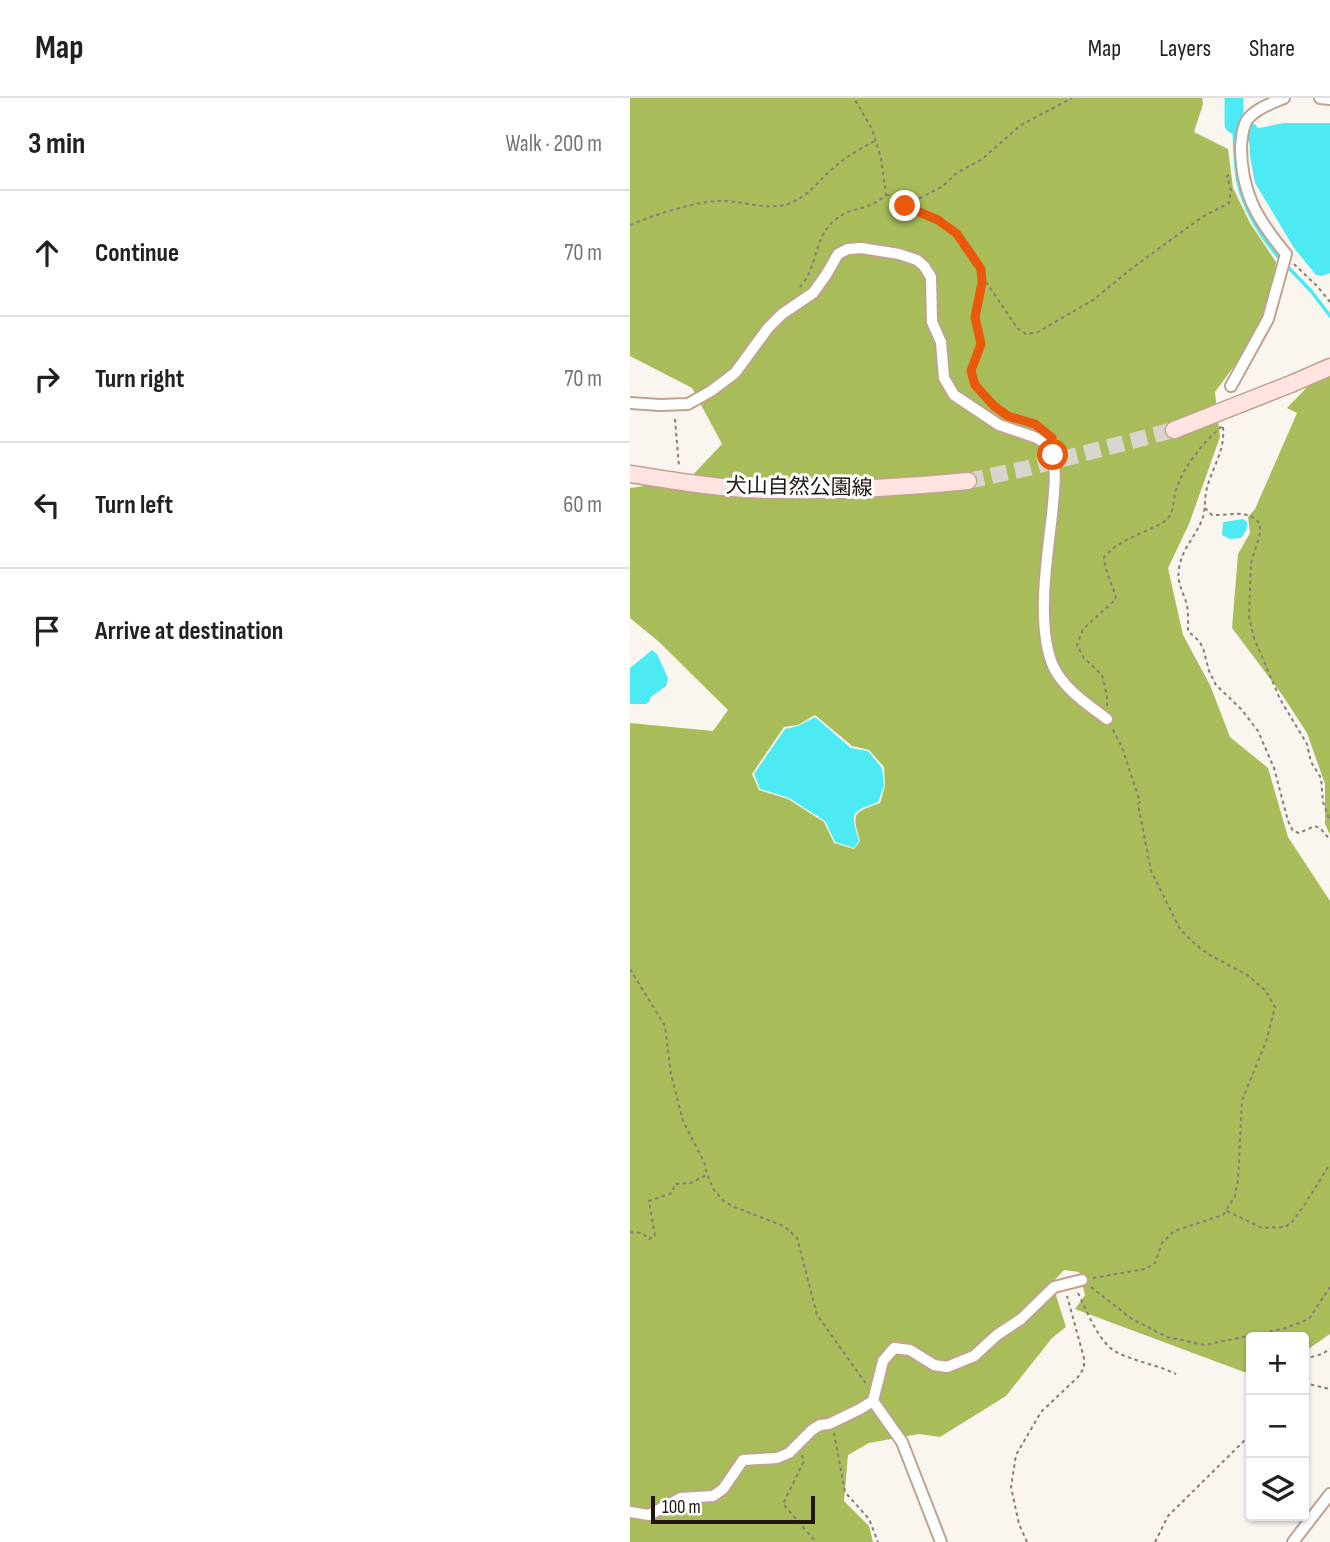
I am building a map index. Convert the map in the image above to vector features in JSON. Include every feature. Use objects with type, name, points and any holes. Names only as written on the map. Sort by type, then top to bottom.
[{"type":"main road","points":[[1174,430],[1330,366]]},
{"type":"main road","name":"犬山自然公園線","points":[[630,474],[724,487],[779,491],[892,488],[968,481]]},
{"type":"street","points":[[1231,386],[1268,319],[1285,256],[1251,203],[1243,175],[1243,128],[1248,117],[1284,98]]},
{"type":"street","points":[[1320,98],[1330,99]]},
{"type":"street","points":[[630,403],[688,404],[712,391],[735,373],[768,328],[782,314],[813,293],[838,254],[848,249],[862,248],[899,254],[916,260],[931,277],[932,322],[941,342],[944,378],[954,395],[999,425],[1037,438],[1049,446],[1056,470],[1044,600],[1047,645],[1054,667],[1065,683],[1107,719]]},
{"type":"street","points":[[630,1512],[649,1515],[681,1498],[713,1496],[723,1489],[743,1460],[777,1458],[789,1453],[820,1425],[829,1424],[873,1401],[883,1361],[894,1348],[910,1350],[934,1365],[947,1367],[974,1356],[997,1335],[1021,1319],[1054,1287],[1073,1282]]},
{"type":"street","points":[[873,1401],[902,1442],[941,1542]]},
{"type":"street","points":[[1293,1542],[1330,1494]]},
{"type":"path","points":[[855,98],[876,141],[886,195]]},
{"type":"path","points":[[905,206],[943,186],[958,172],[981,160],[1021,125],[1072,98]]},
{"type":"path","points":[[630,225],[709,201],[786,205],[813,188],[848,156],[876,141]]},
{"type":"path","points":[[981,277],[1017,328],[1026,334],[1038,332],[1093,300],[1202,217],[1228,203],[1231,190],[1227,176],[1233,173]]},
{"type":"path","points":[[886,195],[938,220],[957,234],[981,269],[975,317],[981,344],[971,371],[975,385],[994,406],[1008,416]]},
{"type":"path","points":[[799,290],[809,272],[818,241],[835,219],[847,212],[878,203],[886,195]]},
{"type":"path","points":[[1285,256],[1330,302]]},
{"type":"path","points":[[675,419],[681,482]]},
{"type":"path","points":[[1021,420],[1035,424],[1045,431],[1052,438],[1049,446]]},
{"type":"path","points":[[1073,1282],[1145,1269],[1155,1264],[1162,1243],[1174,1231],[1223,1215],[1226,1211],[1235,1196],[1238,1180],[1242,1100],[1266,1042],[1275,1007],[1266,991],[1247,975],[1208,954],[1180,929],[1151,871],[1138,804],[1140,802],[1122,747],[1107,719],[1107,696],[1102,675],[1084,658],[1077,645],[1083,629],[1115,599],[1104,557],[1113,546],[1169,517],[1181,477],[1223,425],[1224,440],[1206,489],[1203,517],[1182,554],[1178,570],[1178,584],[1185,598],[1188,631],[1199,641],[1216,685],[1241,709],[1258,731],[1275,768],[1293,831],[1299,833],[1315,826],[1330,840]]},
{"type":"path","points":[[1205,507],[1212,515],[1245,514],[1253,516],[1260,524],[1251,563],[1249,616],[1254,638],[1280,699],[1307,744],[1311,762],[1321,778],[1323,802],[1330,821]]},
{"type":"path","points":[[630,970],[665,1026],[671,1073],[683,1121],[704,1162],[714,1190],[734,1207],[784,1226],[797,1238],[817,1315],[869,1390],[873,1401]]},
{"type":"path","points":[[1226,1211],[1262,1228],[1285,1227],[1305,1205],[1330,1164]]},
{"type":"path","points":[[630,1232],[642,1233],[649,1239],[655,1236],[649,1201],[672,1193],[675,1184],[691,1183],[707,1174]]},
{"type":"path","points":[[1073,1282],[1132,1319],[1167,1337],[1205,1345],[1286,1328],[1308,1319],[1330,1287]]},
{"type":"path","points":[[1073,1282],[1102,1340],[1116,1352],[1176,1374]]},
{"type":"path","points":[[1027,1542],[1019,1524],[1011,1487],[1016,1455],[1041,1412],[1078,1377],[1084,1367],[1073,1282]]},
{"type":"path","points":[[1309,1358],[1330,1349]]},
{"type":"path","points":[[1309,1384],[1330,1390]]},
{"type":"path","points":[[829,1424],[834,1433],[845,1492],[869,1519],[878,1542]]},
{"type":"path","points":[[1155,1542],[1168,1516],[1246,1439]]},
{"type":"path","points":[[797,1444],[804,1461],[783,1504],[816,1542]]},
{"type":"green space","points":[[630,98],[1202,98],[1203,104],[1194,132],[1228,149],[1233,188],[1250,223],[1276,262],[1273,291],[1252,342],[1215,392],[1220,437],[1189,524],[1168,568],[1183,635],[1210,685],[1230,737],[1268,768],[1288,837],[1330,901],[1330,1334],[1309,1349],[1309,1332],[1246,1332],[1244,1372],[1075,1309],[1085,1295],[1079,1272],[1064,1270],[1052,1283],[1066,1327],[1052,1338],[1006,1396],[940,1437],[919,1434],[869,1443],[848,1455],[844,1501],[869,1526],[873,1542],[630,1542],[630,723],[713,731],[728,710],[658,641],[630,618],[630,488],[688,480],[722,444],[692,388],[630,356]],"holes":[[[815,715],[852,746],[869,750],[884,767],[885,786],[880,803],[856,815],[860,841],[854,849],[834,843],[824,822],[788,799],[759,790],[752,774],[784,727],[798,725]]]},
{"type":"green space","points":[[1330,376],[1330,835],[1325,824],[1325,784],[1307,733],[1232,628],[1238,554],[1250,533],[1248,517],[1255,509],[1297,413],[1287,408],[1310,384]]},
{"type":"water","points":[[1284,123],[1330,123],[1330,273],[1322,276],[1316,275],[1294,248],[1255,183],[1247,134],[1250,128],[1253,131]]},
{"type":"water","points":[[1243,519],[1247,522],[1247,527],[1241,538],[1230,539],[1222,535],[1223,522]]},
{"type":"water","points":[[652,650],[657,654],[668,678],[666,686],[646,704],[631,704],[630,668]]},
{"type":"water","points":[[815,717],[851,748],[868,751],[882,768],[884,786],[878,802],[855,814],[854,824],[859,841],[854,848],[835,842],[825,821],[789,798],[760,789],[754,774],[785,729]]},
{"type":"waterway","points":[[1234,98],[1234,124],[1249,132]]},
{"type":"waterway","points":[[1234,124],[1236,171],[1242,196],[1256,225],[1280,259]]},
{"type":"waterway","points":[[1286,265],[1330,316]]},
{"type":"tunnel","points":[[968,481],[1174,430]]},
{"type":"route","points":[[905,206],[938,220],[957,234],[981,269],[982,283],[975,317],[981,344],[971,371],[975,385],[994,406],[1008,416],[1035,424],[1045,431],[1052,438],[1049,446],[1053,455]]}]
